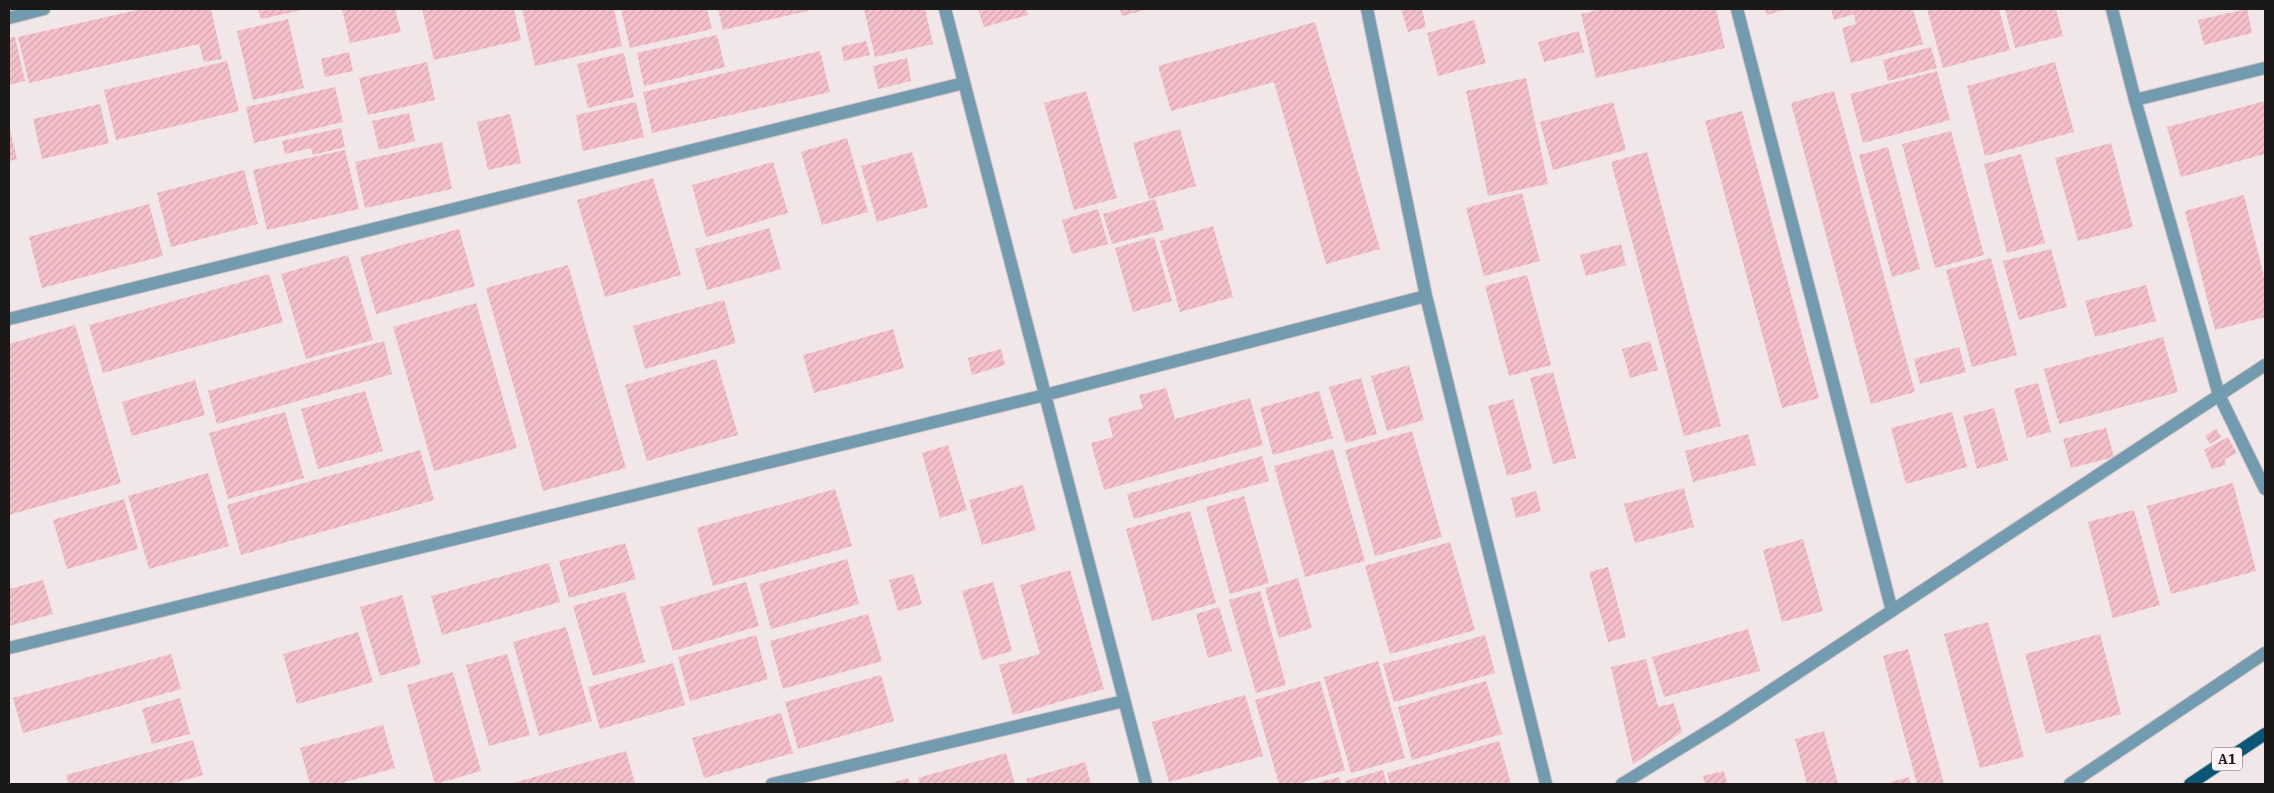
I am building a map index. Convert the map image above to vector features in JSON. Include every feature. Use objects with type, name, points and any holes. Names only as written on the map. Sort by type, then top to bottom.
[{"type":"main road","name":"A1","points":[[2190,784],[2265,734]]},
{"type":"street","points":[[9,18],[44,9]]},
{"type":"street","points":[[945,9],[1146,784]]},
{"type":"street","points":[[1367,9],[1426,296],[1546,784]]},
{"type":"street","points":[[1738,9],[1892,611]]},
{"type":"street","points":[[2112,9],[2135,100],[2219,395],[2265,489]]},
{"type":"street","points":[[2135,100],[2265,68]]},
{"type":"street","points":[[9,319],[964,83]]},
{"type":"street","points":[[9,648],[1045,395],[1426,296]]},
{"type":"street","points":[[1622,784],[1723,722],[2265,365]]},
{"type":"street","points":[[2070,784],[2265,653]]},
{"type":"street","points":[[772,784],[1124,701]]},
{"type":"building","points":[[142,9],[211,9],[222,59],[204,62],[199,44],[29,83],[18,37]]},
{"type":"building","points":[[258,9],[302,9],[302,10],[261,19]]},
{"type":"building","points":[[342,9],[395,9],[401,32],[350,43]]},
{"type":"building","points":[[422,9],[514,9],[521,40],[434,60]]},
{"type":"building","points":[[522,9],[614,9],[622,46],[535,66]]},
{"type":"building","points":[[621,9],[707,9],[712,29],[630,48]]},
{"type":"building","points":[[718,9],[807,9],[808,11],[723,30]]},
{"type":"building","points":[[864,9],[925,9],[933,44],[875,57]]},
{"type":"building","points":[[978,9],[1026,9],[1028,15],[984,27]]},
{"type":"building","points":[[1120,9],[1148,9],[1122,16]]},
{"type":"building","points":[[1401,9],[1422,9],[1426,27],[1408,32]]},
{"type":"building","points":[[1602,9],[1716,9],[1725,48],[1596,78],[1581,14]]},
{"type":"building","points":[[1765,9],[1788,9],[1767,15]]},
{"type":"building","points":[[1831,9],[1913,9],[1923,44],[1851,63],[1842,28],[1856,24],[1854,14],[1834,20]]},
{"type":"building","points":[[1927,9],[1999,9],[2010,50],[1943,68]]},
{"type":"building","points":[[2005,9],[2056,9],[2063,36],[2015,48]]},
{"type":"building","points":[[2247,9],[2252,33],[2204,45],[2198,20]]},
{"type":"building","points":[[288,19],[304,88],[253,100],[237,31]]},
{"type":"building","points":[[1474,20],[1486,63],[1438,76],[1427,33]]},
{"type":"building","points":[[1315,22],[1380,249],[1326,264],[1274,82],[1171,111],[1158,66]]},
{"type":"building","points":[[1579,31],[1584,52],[1544,62],[1538,42]]},
{"type":"building","points":[[717,35],[725,67],[644,86],[637,53]]},
{"type":"building","points":[[15,37],[25,81],[9,85],[9,38]]},
{"type":"building","points":[[866,41],[870,55],[844,61],[841,47]]},
{"type":"building","points":[[1931,47],[1937,68],[1888,81],[1883,60]]},
{"type":"building","points":[[820,51],[830,92],[652,133],[643,92]]},
{"type":"building","points":[[349,52],[353,71],[325,77],[321,59]]},
{"type":"building","points":[[624,53],[634,97],[588,108],[577,64]]},
{"type":"building","points":[[907,58],[911,81],[878,89],[873,66]]},
{"type":"building","points":[[227,61],[239,111],[116,140],[104,90]]},
{"type":"building","points":[[427,62],[435,100],[368,115],[359,78]]},
{"type":"building","points":[[2055,62],[2074,132],[1985,156],[1967,86]]},
{"type":"building","points":[[1937,71],[1950,120],[1863,143],[1850,94]]},
{"type":"building","points":[[1526,78],[1548,184],[1488,196],[1466,91]]},
{"type":"building","points":[[335,87],[343,122],[254,143],[246,107]]},
{"type":"building","points":[[1086,91],[1117,198],[1074,210],[1044,103]]},
{"type":"building","points":[[1834,91],[1915,392],[1871,404],[1791,103]]},
{"type":"building","points":[[2265,101],[2265,154],[2181,177],[2167,127]]},
{"type":"building","points":[[636,102],[644,137],[583,151],[576,115]]},
{"type":"building","points":[[1613,102],[1626,150],[1553,170],[1540,122]]},
{"type":"building","points":[[100,104],[109,143],[42,159],[33,119]]},
{"type":"building","points":[[1742,111],[1819,398],[1782,408],[1705,121]]},
{"type":"building","points":[[409,113],[415,141],[379,150],[372,121]]},
{"type":"building","points":[[510,114],[521,163],[488,170],[477,122]]},
{"type":"building","points":[[9,125],[17,159],[9,161]]},
{"type":"building","points":[[341,128],[345,147],[313,155],[311,148],[285,154],[282,141]]},
{"type":"building","points":[[1180,129],[1196,186],[1149,199],[1133,143]]},
{"type":"building","points":[[1951,131],[1984,255],[1935,268],[1902,144]]},
{"type":"building","points":[[847,138],[868,212],[822,225],[801,152]]},
{"type":"building","points":[[442,142],[452,189],[365,208],[355,162]]},
{"type":"building","points":[[2111,143],[2133,227],[2078,241],[2055,158]]},
{"type":"building","points":[[1888,147],[1920,269],[1892,277],[1859,155]]},
{"type":"building","points":[[345,150],[359,209],[267,230],[253,170]]},
{"type":"building","points":[[912,152],[928,207],[877,222],[861,166]]},
{"type":"building","points":[[1647,152],[1721,426],[1684,436],[1611,162]]},
{"type":"building","points":[[2021,154],[2045,243],[2007,253],[1984,164]]},
{"type":"building","points":[[773,162],[788,213],[706,237],[692,185]]},
{"type":"building","points":[[244,170],[258,224],[171,247],[157,193]]},
{"type":"building","points":[[653,178],[681,275],[605,297],[577,200]]},
{"type":"building","points":[[1522,193],[1540,261],[1484,276],[1466,208]]},
{"type":"building","points":[[2244,195],[2265,281],[2265,317],[2215,330],[2185,211]]},
{"type":"building","points":[[1155,199],[1164,230],[1112,244],[1103,214]]},
{"type":"building","points":[[149,204],[163,256],[42,288],[29,237]]},
{"type":"building","points":[[1098,209],[1108,244],[1072,254],[1062,220]]},
{"type":"building","points":[[1213,226],[1233,297],[1180,312],[1160,241]]},
{"type":"building","points":[[769,228],[781,269],[707,290],[695,249]]},
{"type":"building","points":[[459,229],[475,286],[376,314],[360,257]]},
{"type":"building","points":[[1154,237],[1172,301],[1133,312],[1115,248]]},
{"type":"building","points":[[1621,244],[1626,265],[1586,276],[1580,255]]},
{"type":"building","points":[[2051,249],[2067,307],[2019,320],[2003,261]]},
{"type":"building","points":[[348,255],[373,340],[306,359],[281,274]]},
{"type":"building","points":[[1991,258],[2017,355],[1972,367],[1946,270]]},
{"type":"building","points":[[568,265],[626,468],[543,491],[486,288]]},
{"type":"building","points":[[269,274],[283,322],[103,373],[89,325]]},
{"type":"building","points":[[1527,275],[1551,365],[1509,376],[1485,286]]},
{"type":"building","points":[[2146,285],[2156,321],[2095,337],[2085,301]]},
{"type":"building","points":[[724,300],[736,343],[645,369],[633,326]]},
{"type":"building","points":[[476,303],[517,448],[434,471],[393,327]]},
{"type":"building","points":[[75,325],[121,483],[9,515],[9,344]]},
{"type":"building","points":[[893,329],[904,368],[814,393],[803,355]]},
{"type":"building","points":[[2163,337],[2178,392],[2059,424],[2044,369]]},
{"type":"building","points":[[384,341],[392,374],[217,424],[208,391]]},
{"type":"building","points":[[1650,341],[1658,370],[1630,378],[1622,349]]},
{"type":"building","points":[[1959,347],[1966,372],[1920,384],[1914,359]]},
{"type":"building","points":[[1001,349],[1005,365],[972,375],[968,358]]},
{"type":"building","points":[[716,359],[738,435],[647,461],[625,385]]},
{"type":"building","points":[[1409,365],[1424,420],[1387,431],[1371,376]]},
{"type":"building","points":[[1553,372],[1576,458],[1553,464],[1530,378]]},
{"type":"building","points":[[1361,378],[1377,434],[1346,443],[1329,387]]},
{"type":"building","points":[[195,380],[205,415],[132,436],[122,402]]},
{"type":"building","points":[[2038,383],[2051,432],[2027,438],[2014,389]]},
{"type":"building","points":[[1166,388],[1175,419],[1250,398],[1263,445],[1104,490],[1091,443],[1113,437],[1108,418],[1143,408],[1139,395]]},
{"type":"building","points":[[365,391],[383,451],[318,469],[301,409]]},
{"type":"building","points":[[1319,391],[1333,438],[1273,455],[1260,408]]},
{"type":"building","points":[[1513,399],[1532,469],[1507,476],[1488,406]]},
{"type":"building","points":[[1994,408],[2008,460],[1977,469],[1963,416]]},
{"type":"building","points":[[285,412],[304,478],[228,499],[209,433]]},
{"type":"building","points":[[1952,412],[1967,467],[1906,484],[1891,428]]},
{"type":"building","points":[[2106,428],[2114,457],[2071,468],[2063,439]]},
{"type":"building","points":[[2216,429],[2221,437],[2210,444],[2205,436]]},
{"type":"building","points":[[1412,431],[1442,537],[1375,556],[1345,450]]},
{"type":"building","points":[[1748,434],[1756,465],[1693,482],[1685,451]]},
{"type":"building","points":[[2228,437],[2237,453],[2225,459],[2226,465],[2212,469],[2204,450]]},
{"type":"building","points":[[948,445],[967,510],[940,518],[922,453]]},
{"type":"building","points":[[1333,449],[1365,561],[1305,577],[1274,466]]},
{"type":"building","points":[[420,450],[434,500],[241,555],[227,505]]},
{"type":"building","points":[[1262,456],[1269,481],[1134,519],[1127,494]]},
{"type":"building","points":[[208,473],[229,546],[149,569],[128,496]]},
{"type":"building","points":[[2233,483],[2256,571],[2171,594],[2147,506]]},
{"type":"building","points":[[1023,485],[1036,530],[982,545],[969,500]]},
{"type":"building","points":[[1684,488],[1694,527],[1635,543],[1624,504]]},
{"type":"building","points":[[835,489],[852,546],[713,586],[697,528]]},
{"type":"building","points":[[1536,491],[1541,511],[1516,518],[1511,498]]},
{"type":"building","points":[[1244,496],[1269,583],[1230,594],[1206,507]]},
{"type":"building","points":[[124,499],[138,549],[67,569],[53,520]]},
{"type":"building","points":[[2134,510],[2160,605],[2113,618],[2088,522]]},
{"type":"building","points":[[1190,511],[1216,603],[1152,621],[1126,529]]},
{"type":"building","points":[[1803,539],[1823,611],[1782,622],[1763,550]]},
{"type":"building","points":[[1450,542],[1475,630],[1390,654],[1365,566]]},
{"type":"building","points":[[625,543],[636,579],[569,598],[559,561]]},
{"type":"building","points":[[847,559],[859,604],[771,629],[759,584]]},
{"type":"building","points":[[549,563],[560,602],[442,635],[431,596]]},
{"type":"building","points":[[1608,567],[1626,637],[1608,642],[1589,572]]},
{"type":"building","points":[[1070,570],[1104,689],[1013,715],[999,665],[1040,654],[1020,585]]},
{"type":"building","points":[[913,574],[922,604],[898,611],[889,580]]},
{"type":"building","points":[[1298,578],[1312,628],[1279,638],[1265,588]]},
{"type":"building","points":[[43,580],[53,614],[9,626],[9,589]]},
{"type":"building","points":[[746,582],[759,626],[673,651],[660,607]]},
{"type":"building","points":[[993,582],[1012,651],[982,660],[962,591]]},
{"type":"building","points":[[1260,591],[1286,685],[1256,693],[1229,600]]},
{"type":"building","points":[[625,592],[645,662],[593,676],[573,606]]},
{"type":"building","points":[[402,595],[421,664],[380,676],[360,607]]},
{"type":"building","points":[[1219,607],[1232,651],[1208,658],[1196,614]]},
{"type":"building","points":[[868,614],[882,661],[783,689],[770,641]]},
{"type":"building","points":[[1988,622],[2024,757],[1980,768],[1944,634]]},
{"type":"building","points":[[566,627],[592,721],[539,736],[513,642]]},
{"type":"building","points":[[1748,629],[1760,671],[1664,697],[1652,657]]},
{"type":"building","points":[[358,632],[373,682],[297,704],[283,654]]},
{"type":"building","points":[[2100,634],[2121,714],[2046,734],[2025,654]]},
{"type":"building","points":[[756,635],[768,679],[690,701],[678,657]]},
{"type":"building","points":[[1485,635],[1495,673],[1394,702],[1383,664]]},
{"type":"building","points":[[1908,649],[1944,784],[1917,784],[1883,656]]},
{"type":"building","points":[[171,654],[181,689],[23,733],[13,698]]},
{"type":"building","points":[[507,654],[530,735],[489,746],[466,665]]},
{"type":"building","points":[[1646,659],[1658,707],[1674,703],[1682,732],[1633,764],[1611,667]]},
{"type":"building","points":[[1378,661],[1405,758],[1351,773],[1324,677]]},
{"type":"building","points":[[673,663],[685,705],[600,729],[588,687]]},
{"type":"building","points":[[453,672],[481,771],[435,784],[407,685]]},
{"type":"building","points":[[881,675],[894,721],[798,749],[785,702]]},
{"type":"building","points":[[1320,681],[1345,770],[1297,784],[1279,784],[1255,700]]},
{"type":"building","points":[[1486,681],[1502,734],[1412,760],[1398,707]]},
{"type":"building","points":[[1245,695],[1263,756],[1169,782],[1152,722]]},
{"type":"building","points":[[180,698],[190,734],[152,744],[142,709]]},
{"type":"building","points":[[781,713],[793,753],[704,778],[692,738]]},
{"type":"building","points":[[383,725],[395,768],[338,784],[310,784],[300,748]]},
{"type":"building","points":[[1824,731],[1838,784],[1807,784],[1795,739]]},
{"type":"building","points":[[193,740],[203,775],[170,784],[69,784],[66,775]]},
{"type":"building","points":[[1499,741],[1511,784],[1390,784],[1387,773]]},
{"type":"building","points":[[626,751],[635,784],[510,784]]},
{"type":"building","points":[[1006,753],[1015,784],[920,784],[918,778]]},
{"type":"building","points":[[1085,762],[1091,784],[1028,784],[1026,779]]},
{"type":"building","points":[[1383,770],[1387,784],[1346,784],[1345,781]]},
{"type":"building","points":[[1724,771],[1727,784],[1705,784],[1703,776]]},
{"type":"building","points":[[1339,777],[1341,784],[1314,784]]},
{"type":"building","points":[[1909,777],[1911,784],[1885,784]]},
{"type":"building","points":[[908,778],[910,784],[888,784]]}]
